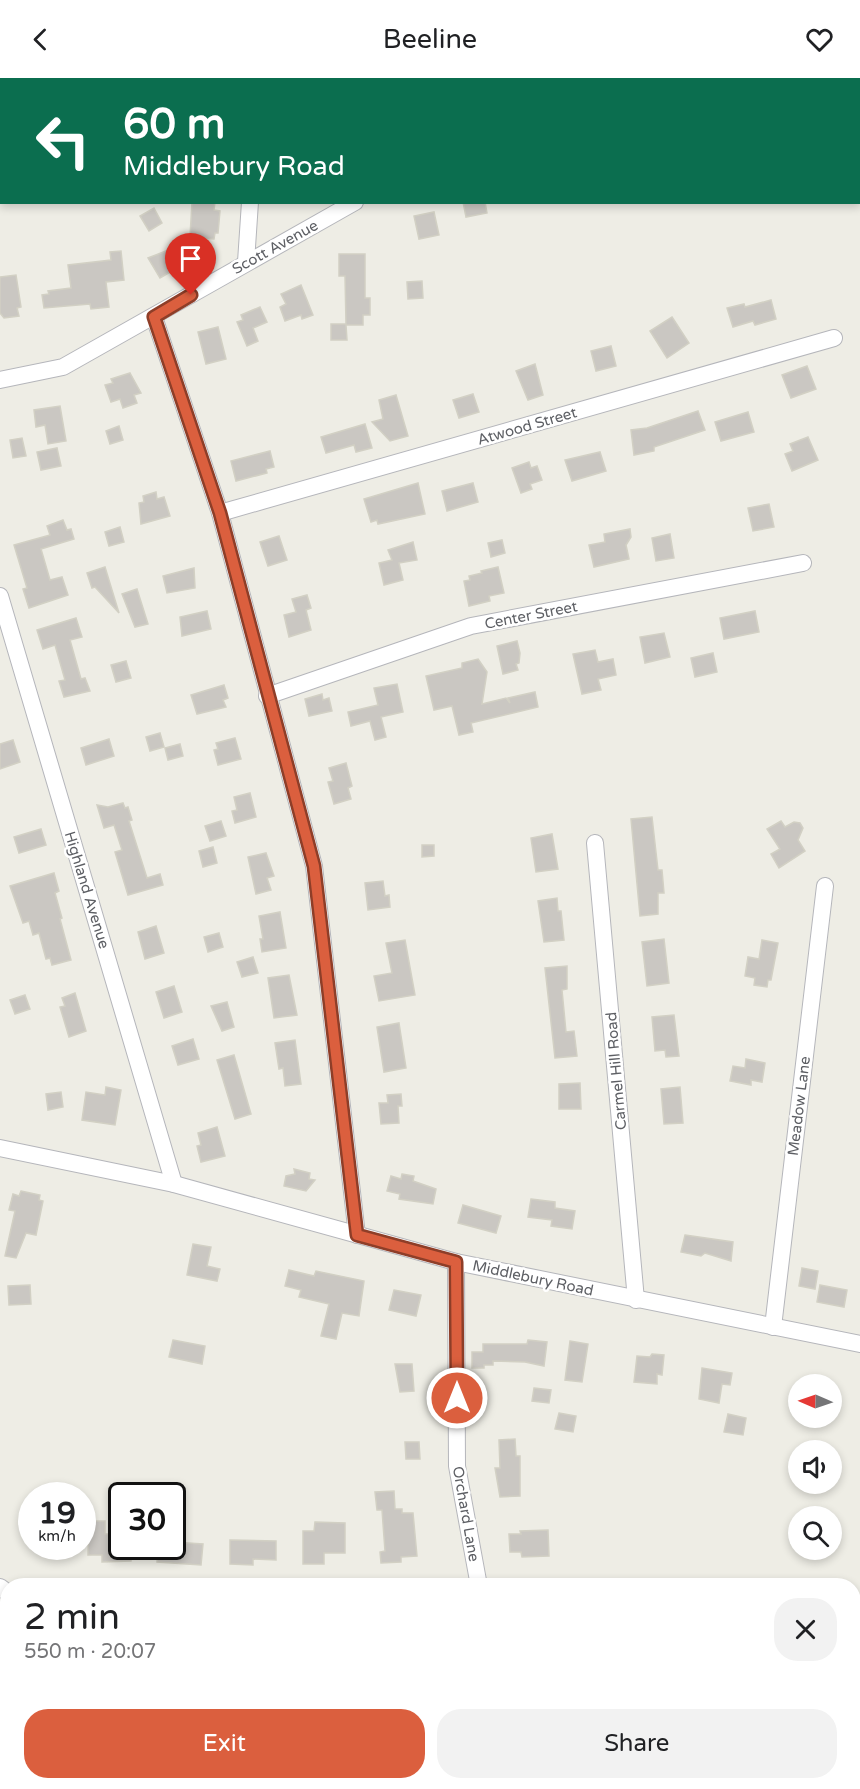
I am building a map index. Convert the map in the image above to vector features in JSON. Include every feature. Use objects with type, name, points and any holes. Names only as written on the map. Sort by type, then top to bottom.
[{"type":"street","points":[[246,262],[250,204]]},
{"type":"street","name":"Scott Avenue","points":[[0,380],[63,367],[351,204]]},
{"type":"street","points":[[154,317],[220,513],[314,866],[357,1235]]},
{"type":"street","name":"Atwood Street","points":[[220,513],[834,338]]},
{"type":"street","name":"Center Street","points":[[267,696],[471,626],[804,563]]},
{"type":"street","name":"Highland Avenue","points":[[0,596],[174,1184]]},
{"type":"street","name":"Carmel Hill Road","points":[[595,843],[636,1300]]},
{"type":"street","name":"Meadow Lane","points":[[772,1326],[825,886]]},
{"type":"street","name":"Middlebury Road","points":[[0,1148],[174,1184],[456,1262],[860,1344]]},
{"type":"street","name":"Orchard Lane","points":[[456,1262],[457,1466],[478,1578]]},
{"type":"building","points":[[192,204],[215,204],[214,210],[220,211],[218,233],[215,233],[214,239],[190,237]]},
{"type":"building","points":[[463,204],[485,204],[487,213],[466,217]]},
{"type":"building","points":[[154,208],[162,223],[149,231],[140,216]]},
{"type":"building","points":[[434,212],[439,235],[419,239],[414,216]]},
{"type":"building","points":[[171,249],[181,266],[160,278],[148,258]]},
{"type":"building","points":[[121,251],[124,280],[106,282],[109,307],[91,309],[90,304],[44,308],[42,295],[49,294],[48,291],[71,288],[68,265],[111,260],[110,252]]},
{"type":"building","points":[[339,254],[365,254],[365,298],[370,298],[370,315],[363,315],[363,325],[346,325],[347,340],[331,340],[331,324],[346,324],[345,276],[339,276]]},
{"type":"building","points":[[16,275],[21,307],[17,308],[19,316],[4,318],[0,313],[0,277]]},
{"type":"building","points":[[422,281],[423,298],[408,299],[407,282]]},
{"type":"building","points":[[301,285],[313,315],[302,319],[301,315],[285,321],[280,307],[286,304],[281,294]]},
{"type":"building","points":[[771,300],[776,319],[755,325],[753,321],[733,327],[727,308],[744,304],[745,307]]},
{"type":"building","points":[[260,307],[267,322],[253,328],[258,341],[247,346],[237,322],[243,320],[241,315]]},
{"type":"building","points":[[672,317],[689,343],[667,358],[650,331]]},
{"type":"building","points":[[218,327],[226,359],[206,364],[198,332]]},
{"type":"building","points":[[611,346],[616,366],[596,371],[591,351]]},
{"type":"building","points":[[535,364],[543,395],[528,400],[516,371]]},
{"type":"building","points":[[807,366],[816,389],[791,398],[782,375]]},
{"type":"building","points":[[130,373],[141,393],[134,395],[137,403],[123,408],[120,399],[111,402],[105,385],[113,383],[111,379]]},
{"type":"building","points":[[473,394],[479,412],[459,418],[453,400]]},
{"type":"building","points":[[396,395],[408,436],[390,441],[372,422],[383,419],[379,400]]},
{"type":"building","points":[[60,406],[66,441],[48,444],[45,425],[36,427],[34,410]]},
{"type":"building","points":[[698,411],[705,430],[654,447],[654,451],[634,455],[631,430],[647,428]]},
{"type":"building","points":[[748,412],[754,432],[721,441],[715,422]]},
{"type":"building","points":[[365,424],[372,448],[356,452],[354,445],[326,453],[321,437]]},
{"type":"building","points":[[119,426],[123,440],[110,444],[106,431]]},
{"type":"building","points":[[808,437],[818,460],[792,471],[785,454],[793,451],[790,444]]},
{"type":"building","points":[[22,438],[26,456],[13,458],[10,440]]},
{"type":"building","points":[[57,448],[61,466],[41,470],[37,452]]},
{"type":"building","points":[[270,451],[274,467],[266,469],[267,473],[236,481],[231,461]]},
{"type":"building","points":[[600,452],[606,471],[572,481],[565,460]]},
{"type":"building","points":[[529,462],[531,468],[537,466],[542,480],[530,484],[532,489],[521,493],[512,468]]},
{"type":"building","points":[[418,483],[425,514],[378,524],[377,520],[371,522],[364,499]]},
{"type":"building","points":[[473,483],[478,502],[447,511],[442,491]]},
{"type":"building","points":[[156,492],[157,499],[164,497],[170,516],[141,524],[139,503],[144,502],[143,496]]},
{"type":"building","points":[[769,504],[774,527],[753,531],[748,508]]},
{"type":"building","points":[[63,520],[67,530],[71,529],[74,539],[41,549],[50,580],[62,577],[68,595],[29,608],[23,589],[27,588],[14,545],[50,535],[47,526]]},
{"type":"building","points":[[120,527],[124,542],[109,546],[105,532]]},
{"type":"building","points":[[630,529],[631,537],[626,545],[629,559],[594,567],[589,545],[605,542],[604,534]]},
{"type":"building","points":[[670,534],[674,558],[656,561],[652,538]]},
{"type":"building","points":[[279,536],[287,560],[268,566],[260,542]]},
{"type":"building","points":[[502,540],[505,553],[491,557],[488,543]]},
{"type":"building","points":[[413,542],[417,560],[399,563],[403,580],[384,585],[379,563],[392,560],[388,550]]},
{"type":"building","points":[[105,567],[119,613],[95,587],[92,588],[87,573]]},
{"type":"building","points":[[498,567],[504,593],[489,596],[490,601],[469,606],[464,581],[470,580],[469,576],[482,573],[481,571]]},
{"type":"building","points":[[194,568],[195,588],[167,593],[163,576]]},
{"type":"building","points":[[137,589],[148,624],[135,627],[122,594]]},
{"type":"building","points":[[307,595],[311,608],[306,610],[311,630],[289,637],[284,615],[296,612],[292,599]]},
{"type":"building","points":[[207,611],[211,629],[182,636],[180,617]]},
{"type":"building","points":[[755,611],[759,632],[724,639],[720,618]]},
{"type":"building","points":[[76,618],[82,637],[70,640],[81,679],[85,678],[90,691],[64,697],[59,681],[65,680],[55,645],[43,649],[37,630]]},
{"type":"building","points":[[664,633],[670,657],[645,663],[640,637]]},
{"type":"building","points":[[517,641],[520,653],[519,663],[516,664],[518,670],[503,674],[497,646]]},
{"type":"building","points":[[595,650],[598,662],[613,659],[616,675],[598,679],[601,690],[582,694],[573,654]]},
{"type":"building","points":[[713,653],[717,672],[695,677],[691,658]]},
{"type":"building","points":[[478,659],[487,672],[482,704],[506,698],[510,703],[508,698],[535,692],[538,707],[471,723],[473,732],[459,735],[452,706],[434,710],[426,676],[462,668],[462,663]]},
{"type":"building","points":[[126,661],[131,678],[116,682],[111,665]]},
{"type":"building","points":[[397,684],[403,712],[381,717],[386,737],[375,740],[370,721],[351,726],[348,712],[378,705],[374,688]]},
{"type":"building","points":[[224,685],[228,698],[223,700],[226,707],[197,714],[191,695]]},
{"type":"building","points":[[322,694],[323,700],[329,698],[332,711],[309,716],[305,699]]},
{"type":"building","points":[[160,733],[164,747],[150,751],[146,737]]},
{"type":"building","points":[[235,738],[241,759],[218,765],[214,750],[218,749],[216,743]]},
{"type":"building","points":[[109,739],[114,756],[86,765],[81,748]]},
{"type":"building","points":[[13,740],[20,762],[0,769],[0,744]]},
{"type":"building","points":[[180,744],[183,756],[168,760],[165,748]]},
{"type":"building","points":[[346,763],[352,786],[348,788],[351,799],[334,804],[328,782],[333,781],[329,768]]},
{"type":"building","points":[[250,793],[256,817],[235,823],[232,811],[237,810],[234,797]]},
{"type":"building","points":[[123,803],[125,808],[128,807],[132,820],[129,821],[147,878],[160,874],[163,885],[128,895],[115,852],[122,850],[114,825],[104,828],[97,805],[108,807]]},
{"type":"building","points":[[652,817],[658,870],[662,870],[664,893],[658,893],[658,914],[640,916],[631,819]]},
{"type":"building","points":[[221,821],[226,836],[210,841],[205,826]]},
{"type":"building","points":[[781,821],[785,827],[794,822],[800,823],[803,828],[798,840],[805,851],[779,868],[771,854],[780,849],[767,829]]},
{"type":"building","points":[[41,829],[46,845],[19,853],[14,837]]},
{"type":"building","points":[[552,834],[558,869],[536,872],[531,838]]},
{"type":"building","points":[[422,845],[434,845],[434,856],[422,857]]},
{"type":"building","points":[[213,847],[217,863],[203,867],[199,851]]},
{"type":"building","points":[[266,853],[274,876],[267,878],[271,890],[256,894],[248,857]]},
{"type":"building","points":[[54,873],[59,891],[55,893],[62,918],[60,919],[71,960],[52,965],[50,958],[46,959],[39,933],[33,935],[29,921],[23,923],[10,886]]},
{"type":"building","points":[[383,881],[385,896],[389,895],[390,907],[368,910],[365,883]]},
{"type":"building","points":[[557,898],[558,911],[561,911],[564,940],[544,942],[538,901]]},
{"type":"building","points":[[280,912],[286,948],[262,952],[260,939],[263,939],[259,916]]},
{"type":"building","points":[[156,926],[164,953],[145,959],[138,932]]},
{"type":"building","points":[[219,933],[223,947],[208,952],[204,937]]},
{"type":"building","points":[[664,939],[669,983],[647,986],[642,942]]},
{"type":"building","points":[[405,940],[415,995],[379,1001],[374,976],[392,973],[386,943]]},
{"type":"building","points":[[762,940],[778,943],[771,980],[768,980],[767,987],[754,985],[755,978],[745,976],[748,957],[759,959]]},
{"type":"building","points":[[253,957],[258,973],[242,977],[237,962]]},
{"type":"building","points":[[567,966],[567,989],[562,990],[566,1032],[574,1031],[577,1056],[555,1058],[545,968]]},
{"type":"building","points":[[289,975],[297,1015],[274,1018],[268,978]]},
{"type":"building","points":[[174,986],[182,1012],[164,1018],[156,992]]},
{"type":"building","points":[[75,993],[86,1031],[69,1037],[60,1007],[65,1006],[62,998]]},
{"type":"building","points":[[25,995],[30,1009],[15,1014],[10,1000]]},
{"type":"building","points":[[227,1002],[234,1027],[222,1031],[211,1006]]},
{"type":"building","points":[[674,1015],[679,1056],[666,1057],[665,1050],[655,1051],[652,1017]]},
{"type":"building","points":[[399,1023],[406,1068],[384,1072],[377,1027]]},
{"type":"building","points":[[193,1039],[199,1059],[178,1065],[172,1046]]},
{"type":"building","points":[[295,1040],[301,1084],[285,1086],[283,1068],[279,1069],[275,1043]]},
{"type":"building","points":[[234,1055],[251,1114],[235,1119],[217,1060]]},
{"type":"building","points":[[746,1059],[765,1063],[762,1082],[751,1080],[751,1085],[730,1081],[733,1066],[745,1068]]},
{"type":"building","points":[[580,1083],[581,1109],[559,1109],[559,1084]]},
{"type":"building","points":[[106,1087],[121,1090],[115,1125],[82,1120],[86,1092],[105,1095]]},
{"type":"building","points":[[680,1087],[683,1123],[664,1124],[661,1089]]},
{"type":"building","points":[[61,1092],[63,1107],[48,1110],[46,1094]]},
{"type":"building","points":[[401,1094],[402,1106],[398,1106],[399,1123],[381,1124],[379,1103],[388,1103],[387,1095]]},
{"type":"building","points":[[217,1127],[225,1156],[201,1162],[197,1146],[201,1145],[198,1133]]},
{"type":"building","points":[[294,1169],[310,1173],[309,1179],[315,1180],[306,1191],[284,1186],[286,1176],[295,1174]]},
{"type":"building","points":[[402,1174],[414,1176],[413,1181],[436,1189],[433,1204],[399,1199],[400,1194],[387,1191],[391,1176],[401,1179]]},
{"type":"building","points":[[21,1191],[40,1195],[39,1200],[43,1201],[36,1235],[26,1233],[16,1258],[5,1256],[15,1211],[9,1210],[13,1194],[19,1196]]},
{"type":"building","points":[[531,1199],[555,1202],[555,1208],[575,1211],[572,1229],[551,1226],[552,1220],[528,1217]]},
{"type":"building","points":[[463,1205],[501,1216],[496,1233],[458,1223]]},
{"type":"building","points":[[685,1235],[733,1242],[731,1261],[705,1253],[701,1256],[681,1252]]},
{"type":"building","points":[[193,1244],[211,1247],[207,1266],[220,1269],[217,1281],[187,1275]]},
{"type":"building","points":[[802,1268],[818,1271],[815,1289],[799,1286]]},
{"type":"building","points":[[289,1270],[314,1276],[316,1271],[364,1281],[359,1316],[342,1313],[336,1339],[321,1336],[329,1304],[299,1297],[301,1290],[285,1286]]},
{"type":"building","points":[[30,1285],[31,1304],[9,1305],[8,1286]]},
{"type":"building","points":[[820,1285],[847,1290],[844,1307],[817,1302]]},
{"type":"building","points":[[394,1290],[421,1295],[416,1316],[389,1310]]},
{"type":"building","points":[[173,1340],[205,1346],[202,1364],[169,1357]]},
{"type":"building","points":[[528,1340],[547,1342],[544,1366],[525,1362],[493,1361],[493,1365],[484,1365],[484,1368],[472,1368],[472,1352],[483,1352],[483,1344],[527,1344]]},
{"type":"building","points":[[570,1341],[588,1344],[582,1382],[565,1380]]},
{"type":"building","points":[[652,1354],[664,1355],[662,1375],[657,1374],[657,1384],[634,1382],[637,1356],[650,1357]]},
{"type":"building","points":[[395,1364],[412,1364],[414,1391],[400,1392]]},
{"type":"building","points":[[702,1368],[732,1373],[730,1385],[722,1384],[719,1403],[699,1399]]},
{"type":"building","points":[[534,1388],[551,1390],[549,1403],[532,1401]]},
{"type":"building","points":[[559,1413],[576,1416],[573,1432],[555,1429]]},
{"type":"building","points":[[728,1414],[746,1418],[743,1435],[724,1432]]},
{"type":"building","points":[[515,1439],[516,1456],[520,1456],[520,1496],[500,1497],[495,1468],[500,1468],[499,1440]]},
{"type":"building","points":[[405,1442],[419,1442],[420,1459],[406,1459]]},
{"type":"building","points":[[394,1491],[395,1509],[402,1509],[402,1513],[413,1513],[417,1556],[401,1557],[401,1562],[381,1563],[380,1552],[385,1551],[382,1510],[377,1510],[375,1492]]},
{"type":"building","points":[[96,1521],[105,1521],[105,1534],[108,1534],[108,1560],[131,1561],[102,1562],[102,1555],[96,1555]]},
{"type":"building","points":[[315,1522],[345,1523],[345,1553],[324,1553],[324,1564],[303,1564],[303,1531],[314,1531]]},
{"type":"building","points":[[548,1530],[549,1556],[522,1557],[521,1552],[510,1552],[509,1534],[521,1534],[520,1531]]},
{"type":"building","points":[[230,1540],[276,1541],[276,1560],[253,1559],[253,1565],[230,1564]]},
{"type":"building","points":[[186,1543],[203,1544],[201,1565],[157,1562],[157,1560],[186,1560]]},
{"type":"route","points":[[191,295],[154,317],[220,513],[314,866],[357,1235],[456,1262],[457,1398]]}]
